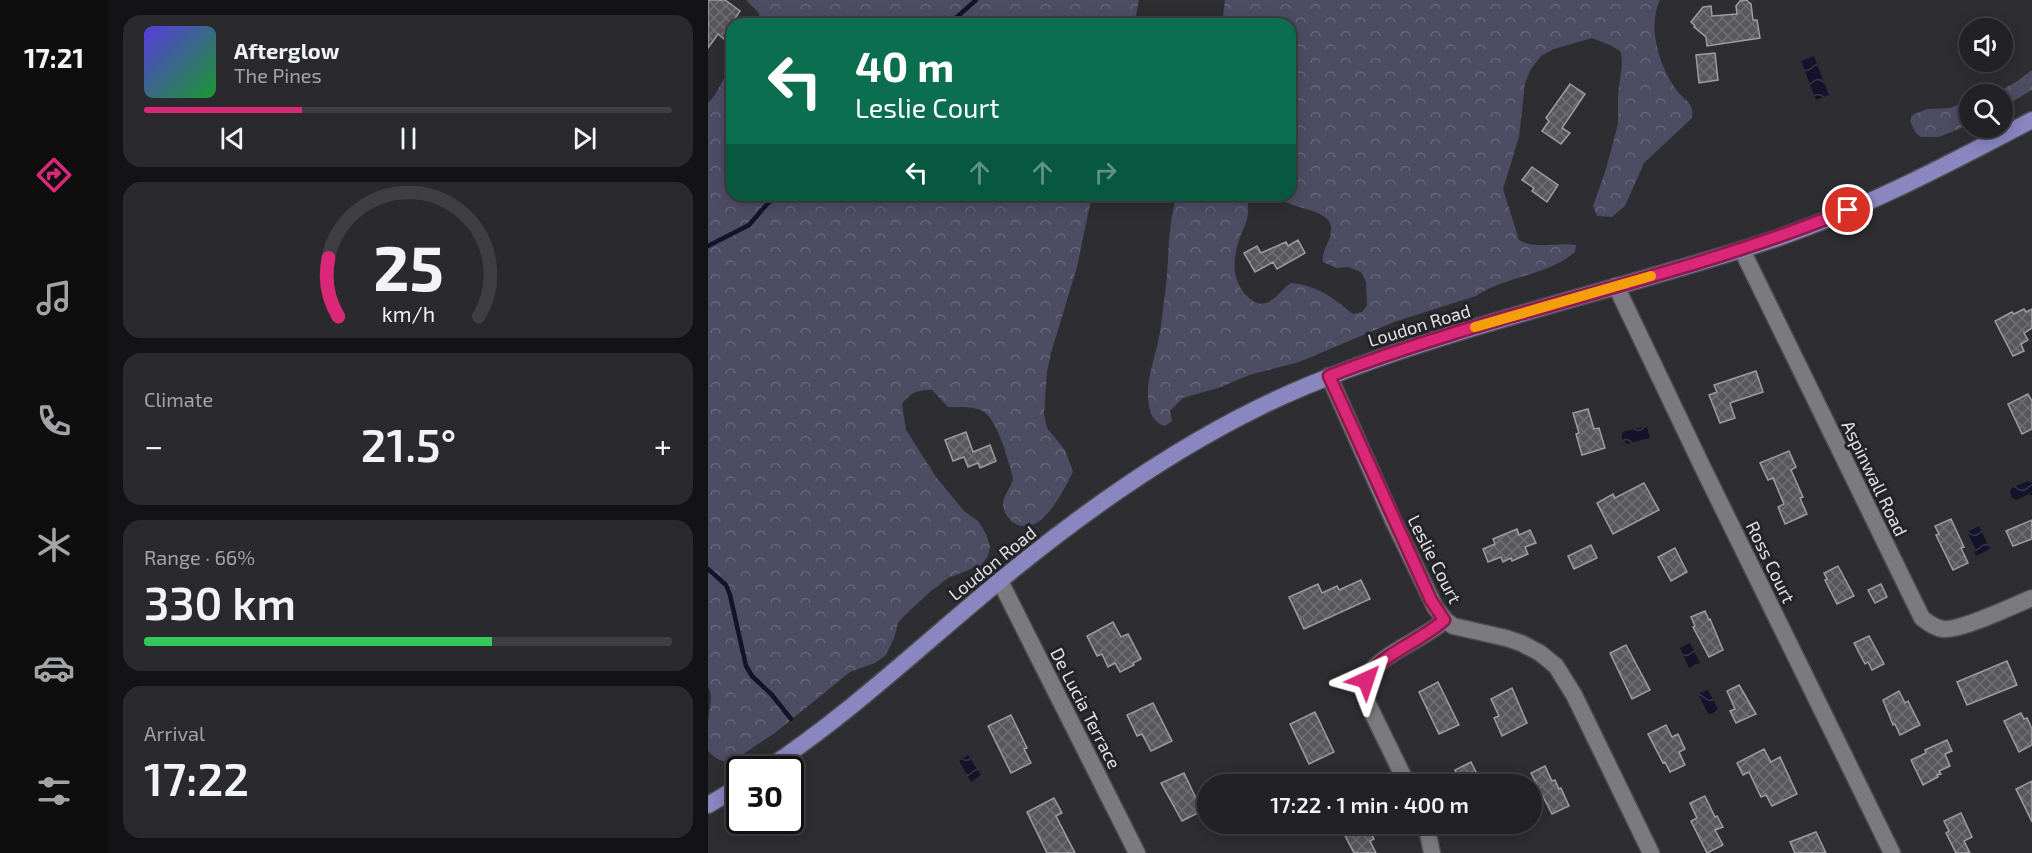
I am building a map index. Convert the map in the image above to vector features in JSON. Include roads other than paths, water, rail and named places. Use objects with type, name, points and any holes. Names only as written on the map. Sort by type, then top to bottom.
[{"type":"main road","name":"Loudon Road","points":[[785,756],[853,706],[1000,581],[1094,507],[1174,454],[1260,406],[1329,376],[1387,355],[1742,250],[1801,230],[1938,168],[2032,120]]},
{"type":"main road","points":[[708,806],[726,795]]},
{"type":"street","name":"Aspinwall Road","points":[[1742,250],[1922,618],[1933,626],[1947,629],[2032,598]]},
{"type":"street","name":"Ross Court","points":[[1616,286],[1892,853]]},
{"type":"street","name":"Leslie Court","points":[[1329,376],[1398,530],[1431,600],[1444,620],[1453,627],[1521,643],[1556,666],[1574,695],[1651,853]]},
{"type":"street","name":"De Lucia Terrace","points":[[1000,581],[1137,853]]},
{"type":"street","points":[[1402,774],[1368,704],[1366,680],[1380,662],[1430,633],[1444,620]]},
{"type":"street","points":[[1428,834],[1432,853]]},
{"type":"water","points":[[1814,56],[1829,95],[1816,100],[1801,61]]},
{"type":"water","points":[[1647,426],[1650,438],[1626,444],[1622,441],[1622,432]]},
{"type":"water","points":[[2028,481],[2032,483],[2032,496],[2029,494],[2017,500],[2012,498],[2010,492],[2012,488]]},
{"type":"water","points":[[1979,526],[1990,549],[1976,556],[1974,551],[1976,550],[1967,532]]},
{"type":"water","points":[[1690,643],[1700,663],[1689,668],[1680,648]]},
{"type":"water","points":[[1708,690],[1718,709],[1712,714],[1708,714],[1698,694]]},
{"type":"water","points":[[968,755],[981,775],[971,782],[959,761]]},
{"type":"waterway","points":[[956,18],[976,0]]},
{"type":"waterway","points":[[708,246],[749,225],[772,201]]},
{"type":"waterway","points":[[708,569],[726,585],[730,595],[746,666],[752,676],[772,695],[791,719]]}]
